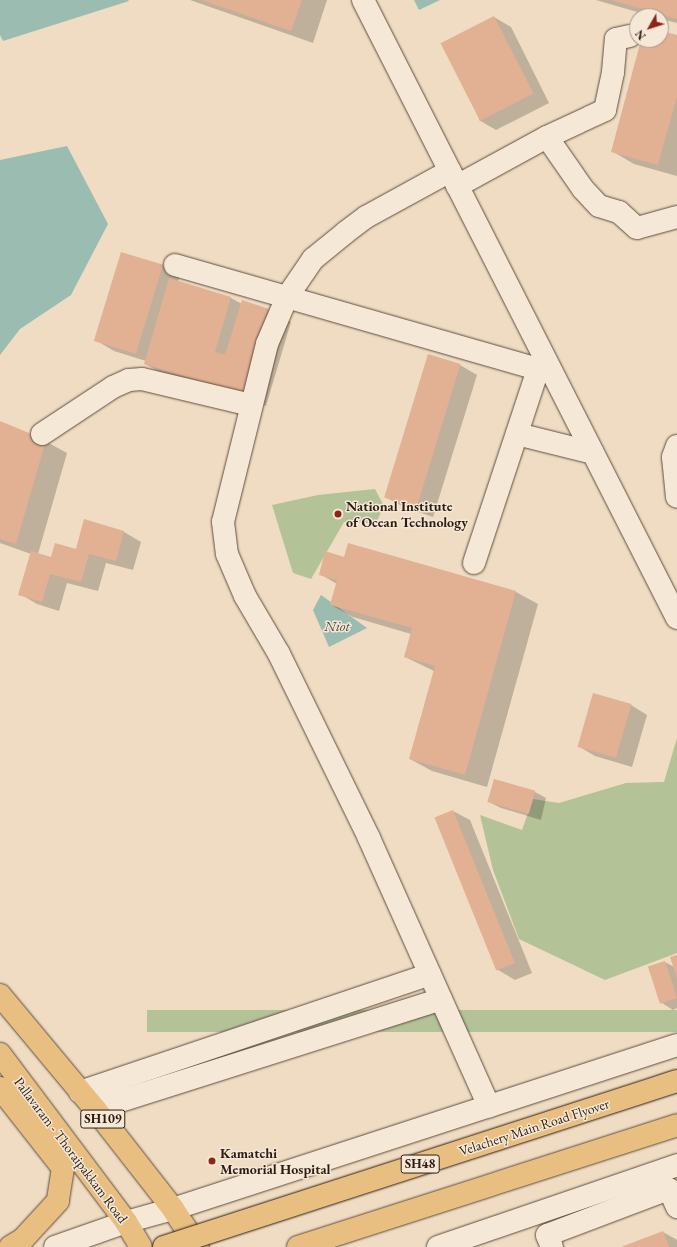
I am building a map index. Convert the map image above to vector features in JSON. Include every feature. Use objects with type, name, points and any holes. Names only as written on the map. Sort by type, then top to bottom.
[{"type":"main road","name":"SH109","points":[[0,995],[29,1032],[95,1109],[172,1209],[198,1247]]},
{"type":"main road","name":"Pallavaram - Thoraipakkam Road","points":[[0,1054],[126,1222],[141,1247]]},
{"type":"main road","name":"Velachery Main Road Flyover","points":[[164,1247],[677,1081]]},
{"type":"main road","points":[[0,1088],[63,1168],[58,1201],[23,1238],[10,1247]]},
{"type":"main road","points":[[298,1247],[677,1126]]},
{"type":"street","points":[[363,0],[453,178],[545,371],[593,453],[677,618]]},
{"type":"street","points":[[489,1106],[366,831],[279,654],[245,596],[227,554],[224,514],[268,344],[287,297],[313,259],[366,217],[605,110],[613,72],[616,39],[629,36]]},
{"type":"street","points":[[547,137],[583,189],[599,206],[619,212],[637,228],[677,217]]},
{"type":"street","points":[[175,265],[545,371]]},
{"type":"street","points":[[474,563],[517,434],[545,371]]},
{"type":"street","points":[[42,434],[113,387],[129,380],[142,379],[252,405]]},
{"type":"street","points":[[517,434],[593,453]]},
{"type":"street","points":[[677,446],[673,458],[677,497]]},
{"type":"street","points":[[80,1092],[430,974]]},
{"type":"street","points":[[95,1109],[441,999]]},
{"type":"street","points":[[55,1247],[126,1222],[172,1209],[677,1045]]},
{"type":"street","points":[[438,1247],[677,1164]]},
{"type":"street","points":[[631,1180],[636,1201]]},
{"type":"street","points":[[555,1206],[557,1238],[636,1201],[669,1189],[677,1207]]},
{"type":"green space","points":[[375,489],[384,506],[376,523],[344,522],[311,579],[293,573],[272,505],[318,495]]},
{"type":"green space","points":[[677,738],[677,953],[605,980],[519,939],[493,870],[480,815],[522,830],[533,799],[559,803],[626,783],[664,782]]},
{"type":"green space","points":[[147,1010],[677,1010],[677,1032],[147,1032]]},
{"type":"water","points":[[0,0],[129,1],[3,41],[0,35]]},
{"type":"water","points":[[414,0],[440,0],[419,10]]},
{"type":"water","points":[[67,146],[108,224],[71,295],[20,329],[0,355],[0,160]]},
{"type":"water","name":"Niot","points":[[321,595],[367,628],[329,647],[313,610]]},
{"type":"building","points":[[201,0],[302,0],[291,31]]},
{"type":"building","points":[[611,0],[677,0],[677,19],[669,17],[669,8],[639,8]]},
{"type":"building","points":[[494,16],[533,94],[480,121],[441,43]]},
{"type":"building","points":[[669,33],[677,35],[677,96],[658,165],[611,152],[639,48],[669,48]]},
{"type":"building","points":[[121,252],[163,265],[136,354],[94,341]]},
{"type":"building","points":[[169,278],[231,297],[215,352],[225,355],[242,300],[269,309],[244,394],[144,364]]},
{"type":"building","points":[[428,354],[461,364],[417,507],[384,497]]},
{"type":"building","points":[[0,421],[46,440],[16,544],[0,539]]},
{"type":"building","points":[[84,519],[124,531],[116,561],[89,554],[81,582],[50,574],[42,602],[18,595],[31,551],[51,557],[55,543],[76,549]]},
{"type":"building","points":[[348,543],[516,591],[465,775],[409,759],[435,666],[404,657],[412,628],[330,605],[337,580],[319,575],[325,551],[344,557]]},
{"type":"building","points":[[593,693],[631,704],[616,758],[578,747]]},
{"type":"building","points":[[494,779],[535,791],[529,814],[487,802]]},
{"type":"building","points":[[453,810],[515,963],[496,970],[434,817]]},
{"type":"building","points":[[677,955],[677,978],[670,957]]},
{"type":"building","points":[[665,961],[677,998],[660,1004],[648,967]]},
{"type":"building","points":[[663,1231],[669,1247],[621,1247]]},
{"type":"place","name":"National Institute of Ocean Technology","points":[[338,514]]},
{"type":"place","name":"Kamatchi Memorial Hospital","points":[[212,1161]]}]
